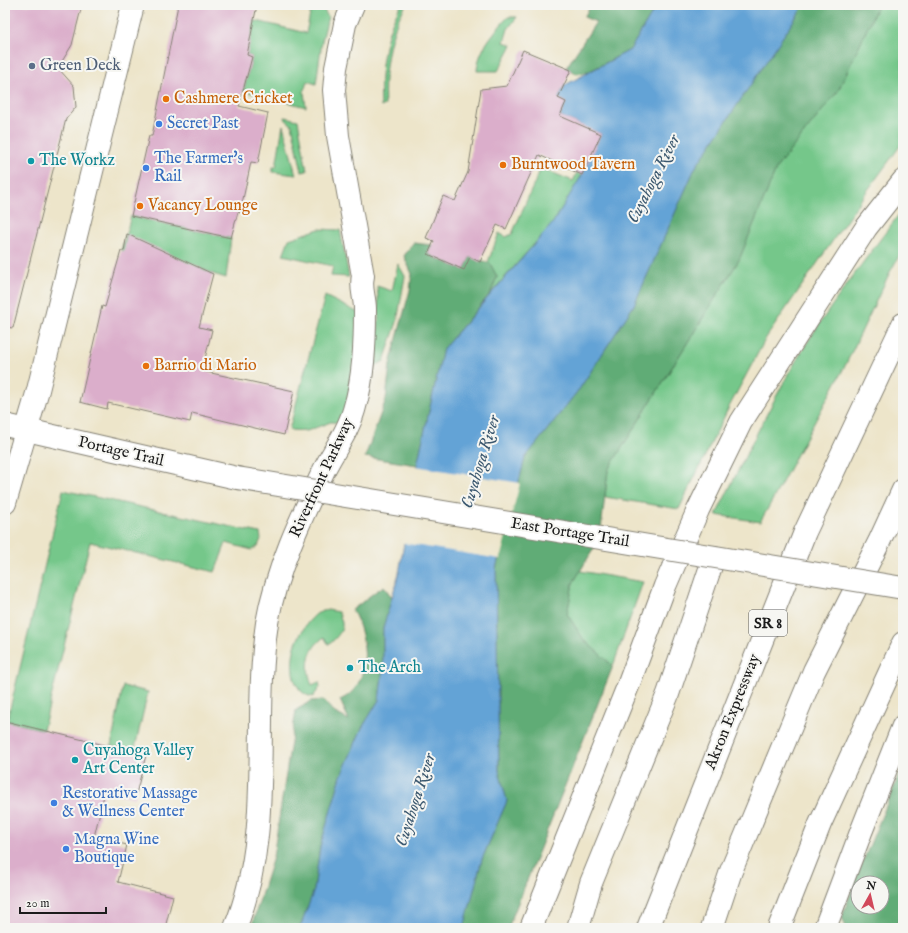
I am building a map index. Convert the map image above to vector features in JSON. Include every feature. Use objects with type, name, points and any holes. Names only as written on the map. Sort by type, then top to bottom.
[{"type":"main road","points":[[5,504],[27,430],[133,5]]},
{"type":"main road","name":"Riverfront Parkway","points":[[235,928],[253,870],[258,826],[263,668],[267,624],[272,601],[290,547],[324,469],[346,432],[359,388],[365,344],[365,299],[360,287],[363,276],[338,136],[334,90],[336,68],[345,24],[353,5]]},
{"type":"main road","points":[[531,928],[628,686],[665,586],[698,510],[741,422],[866,228],[903,181]]},
{"type":"main road","name":"Akron Expressway","points":[[648,928],[805,532],[903,324]]},
{"type":"main road","name":"Portage Trail","points":[[5,425],[237,478]]},
{"type":"main road","name":"East Portage Trail","points":[[237,478],[903,588]]},
{"type":"main road","points":[[712,928],[731,871],[814,671],[879,542],[903,490]]},
{"type":"main road","points":[[578,928],[590,883],[668,694],[714,557]]},
{"type":"main road","points":[[779,928],[820,824],[903,643]]},
{"type":"main road","points":[[825,928],[903,726]]},
{"type":"green space","points":[[191,5],[306,33],[312,5],[321,5],[328,17],[322,41],[316,84],[307,81],[304,92],[306,107],[243,91],[252,57],[247,55],[253,25],[189,9]]},
{"type":"green space","points":[[401,5],[406,5],[395,28],[391,41],[386,67],[385,105],[381,107],[381,81],[386,41]]},
{"type":"green space","points":[[586,5],[657,5],[630,50],[588,72],[577,74],[566,68],[596,22],[584,17],[590,7]]},
{"type":"green space","points":[[804,5],[878,5],[838,91],[777,167],[739,260],[608,470],[600,538],[573,583],[567,614],[584,640],[613,666],[508,928],[464,928],[482,859],[507,801],[499,771],[496,568],[525,458],[580,388],[634,305],[695,168]]},
{"type":"green space","points":[[878,5],[903,5],[903,142],[862,198],[766,338],[729,407],[679,509],[605,497],[608,470],[739,260],[777,167],[838,91]]},
{"type":"green space","points":[[508,17],[517,17],[508,29],[504,42],[512,45],[498,71],[477,71],[480,56],[492,35]]},
{"type":"green space","points":[[285,117],[298,120],[307,171],[302,172],[292,125],[285,119]]},
{"type":"green space","points":[[283,125],[296,175],[273,172],[273,167],[276,167]]},
{"type":"green space","points":[[541,168],[573,181],[577,172],[582,175],[552,224],[490,294],[497,277],[488,262],[499,233],[506,237],[512,234]]},
{"type":"green space","points":[[903,209],[903,249],[890,272],[846,364],[760,522],[716,515],[753,440],[805,346],[818,325]]},
{"type":"green space","points":[[131,216],[231,238],[226,278],[199,268],[121,251]]},
{"type":"green space","points":[[319,229],[340,230],[349,277],[331,276],[333,266],[283,255],[289,239]]},
{"type":"green space","points":[[413,243],[432,245],[428,254],[464,270],[470,257],[490,263],[497,277],[490,294],[443,349],[417,465],[365,457],[386,399],[390,364],[410,290],[412,274],[404,256]]},
{"type":"green space","points":[[398,264],[405,276],[397,322],[384,361],[375,366],[378,326],[377,286],[392,291]]},
{"type":"green space","points":[[325,296],[365,316],[349,424],[331,422],[307,431],[289,430]]},
{"type":"green space","points":[[63,490],[260,533],[261,539],[258,546],[252,550],[226,543],[215,572],[90,542],[43,730],[7,721]]},
{"type":"green space","points":[[580,571],[643,582],[613,666],[584,640],[567,614],[573,583]]},
{"type":"green space","points":[[384,586],[392,598],[383,628],[383,669],[379,700],[362,728],[341,776],[320,847],[314,890],[300,928],[251,928],[273,857],[296,710],[311,701],[323,700],[335,713],[349,720],[340,700],[351,693],[358,684],[363,672],[364,660],[362,633],[352,610]]},
{"type":"green space","points":[[328,610],[338,612],[341,618],[342,627],[339,634],[329,645],[324,637],[318,642],[311,653],[308,665],[310,678],[312,685],[319,682],[320,687],[313,697],[305,694],[299,689],[295,682],[292,664],[293,655],[298,639],[311,618],[322,611]]},
{"type":"green space","points":[[123,686],[148,692],[134,752],[111,746]]},
{"type":"green space","points":[[903,765],[903,910],[895,928],[846,928],[842,917],[850,895],[850,915],[890,915],[890,875],[857,875]]},
{"type":"water","name":"Cuyahoga River","points":[[657,5],[804,5],[695,168],[634,305],[580,388],[525,458],[496,568],[499,771],[507,801],[482,859],[464,928],[300,928],[314,890],[320,847],[341,776],[362,728],[379,700],[383,669],[383,628],[399,573],[417,465],[443,349],[552,224],[582,175],[601,134],[560,116],[566,102],[558,98],[565,85],[630,50]]},
{"type":"pier","points":[[415,466],[520,483],[500,559],[402,543]]},
{"type":"building","points":[[5,5],[82,5],[72,45],[58,68],[74,86],[76,107],[66,119],[13,328],[5,327]]},
{"type":"building","points":[[178,5],[257,5],[247,55],[252,57],[239,106],[268,113],[258,163],[251,162],[240,213],[238,212],[231,238],[131,216],[149,136],[152,136]]},
{"type":"building","name":"Burntwood Tavern","points":[[523,50],[571,70],[558,98],[566,102],[560,116],[601,134],[582,175],[539,155],[506,229],[497,225],[480,262],[470,257],[464,270],[428,254],[434,241],[426,238],[443,196],[455,201],[468,172],[481,89],[507,86]]},
{"type":"building","points":[[127,234],[213,274],[199,327],[212,330],[202,371],[294,391],[284,435],[192,413],[190,422],[108,403],[107,409],[80,402],[102,306],[105,307],[121,251],[124,251]]},
{"type":"building","points":[[5,721],[146,755],[135,798],[105,791],[94,837],[127,845],[118,882],[173,896],[165,928],[5,928]]},
{"type":"place","name":"Green Deck","points":[[32,66]]},
{"type":"place","name":"Cashmere Cricket","points":[[166,99]]},
{"type":"place","name":"Secret Past","points":[[159,124]]},
{"type":"place","name":"The Workz","points":[[31,161]]},
{"type":"place","name":"Burntwood Tavern","points":[[503,165]]},
{"type":"place","name":"The Farmer's Rail","points":[[146,168]]},
{"type":"place","name":"Vacancy Lounge","points":[[140,206]]},
{"type":"place","name":"Barrio di Mario","points":[[146,366]]},
{"type":"place","name":"The Arch","points":[[350,668]]},
{"type":"place","name":"Cuyahoga Valley Art Center","points":[[75,760]]},
{"type":"place","name":"Restorative Massage & Wellness Center","points":[[54,803]]},
{"type":"place","name":"Magna Wine Boutique","points":[[66,849]]}]
